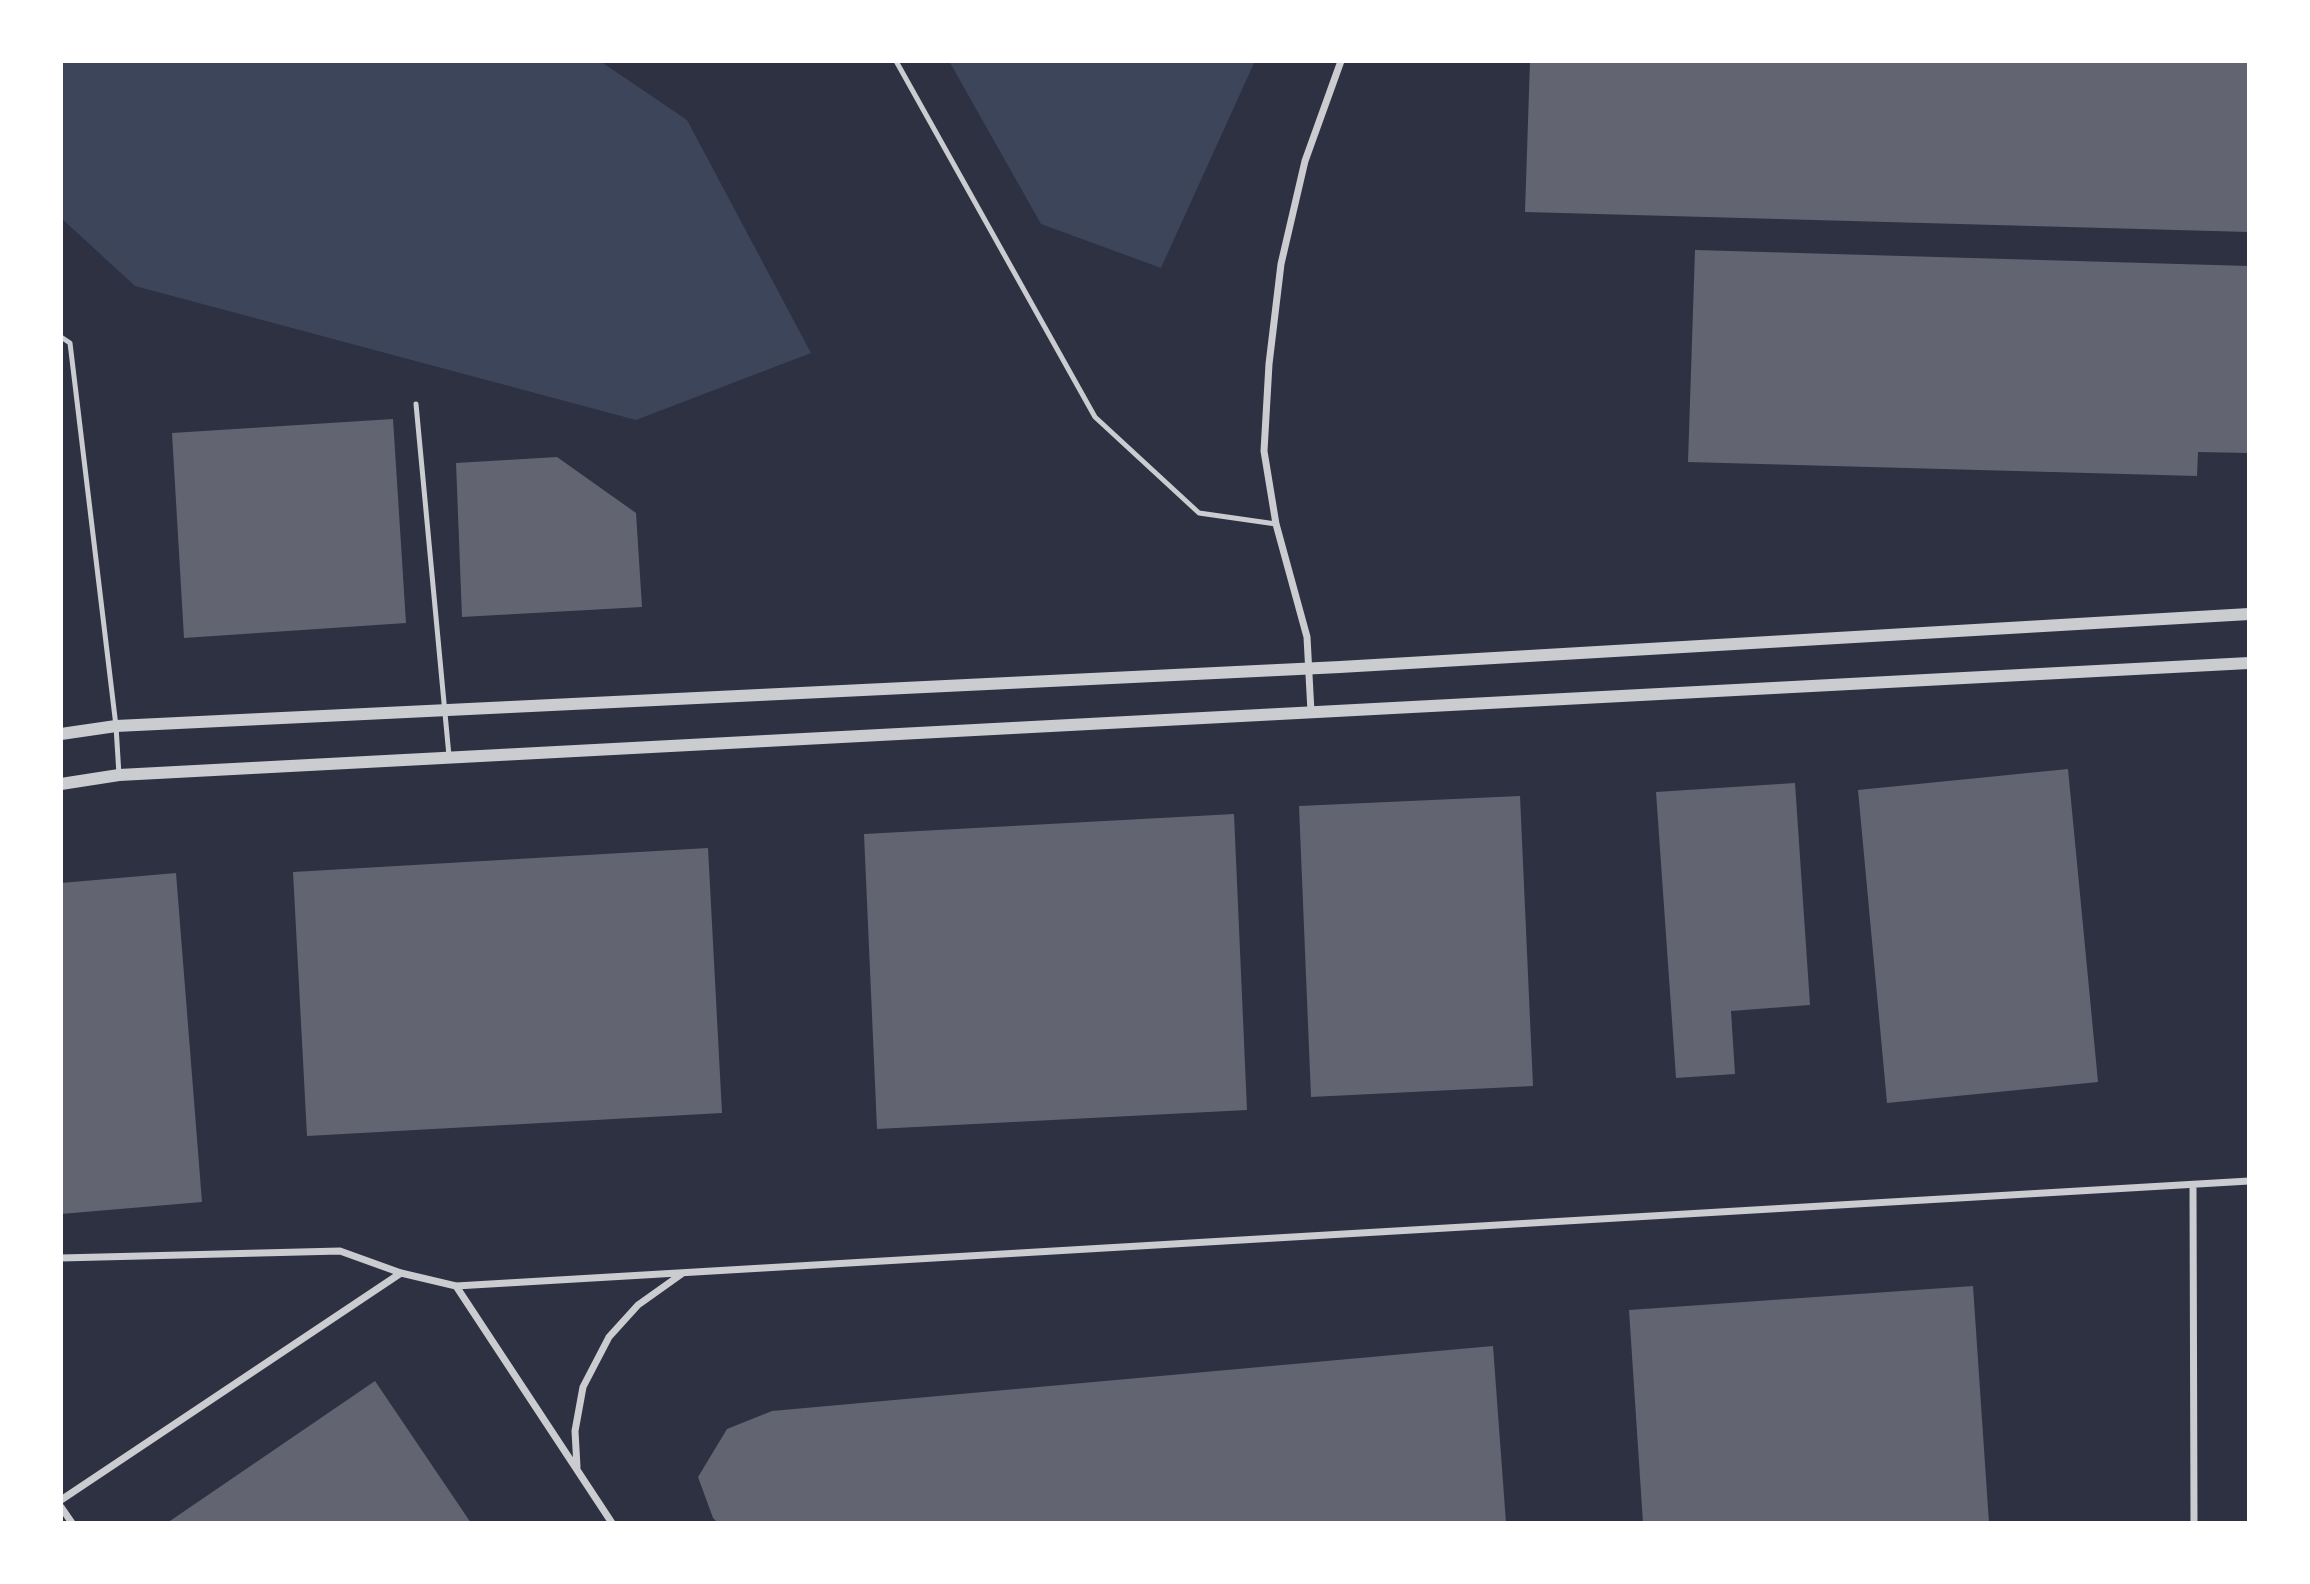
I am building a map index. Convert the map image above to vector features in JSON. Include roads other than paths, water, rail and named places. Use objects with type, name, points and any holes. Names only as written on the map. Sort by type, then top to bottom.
[{"type":"street","points":[[1311,712],[1307,637],[1276,524],[1264,451],[1269,364],[1281,264],[1305,161],[1341,61]]},
{"type":"street","points":[[61,734],[116,726],[1307,667],[2249,614]]},
{"type":"street","points":[[61,784],[118,775],[2249,663]]},
{"type":"street","points":[[61,1258],[340,1251],[401,1273],[456,1286],[2249,1181]]},
{"type":"street","points":[[2193,1185],[2194,1523]]},
{"type":"street","points":[[577,1470],[575,1431],[583,1387],[609,1337],[638,1305],[684,1272]]},
{"type":"street","points":[[61,1500],[401,1273]]},
{"type":"street","points":[[456,1286],[612,1523]]},
{"type":"street","points":[[61,1507],[72,1523]]},
{"type":"lane","points":[[896,61],[1095,416],[1199,513],[1276,524]]},
{"type":"lane","points":[[61,337],[70,343],[116,726],[118,775]]},
{"type":"lane","points":[[416,404],[449,759]]}]
